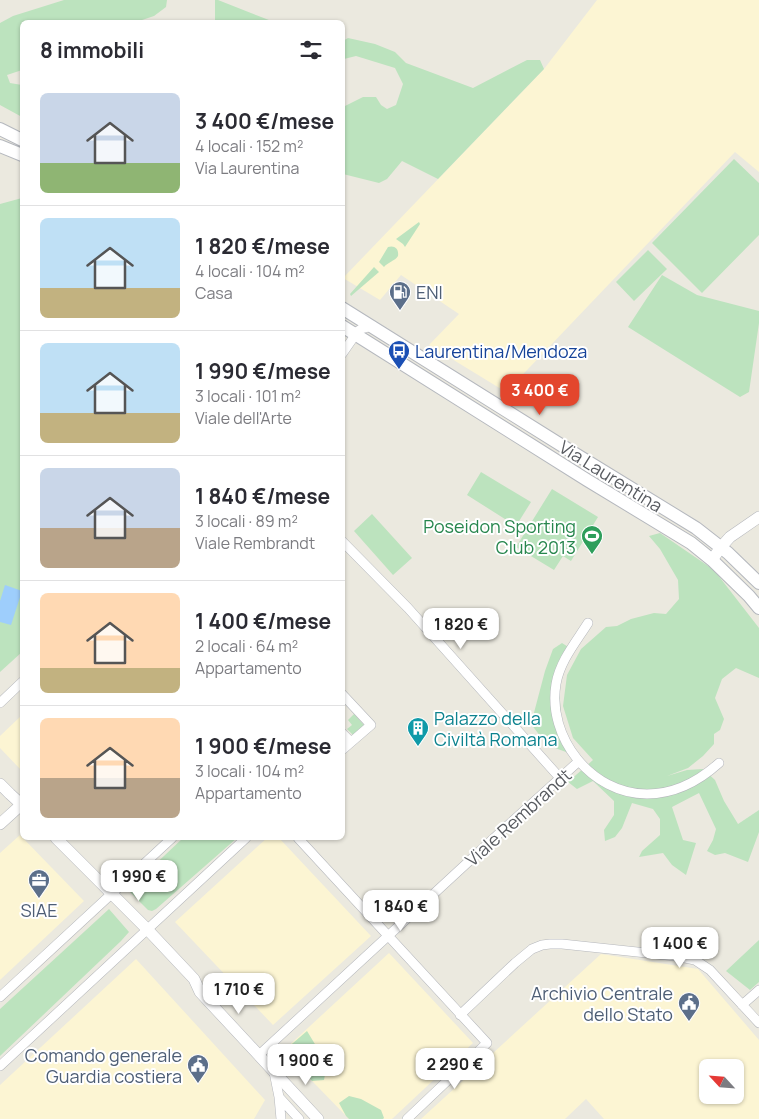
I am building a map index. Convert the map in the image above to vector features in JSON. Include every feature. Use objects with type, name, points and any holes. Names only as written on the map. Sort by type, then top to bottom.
[{"type":"main road","points":[[0,129],[20,139]]},
{"type":"main road","points":[[0,146],[20,154]]},
{"type":"main road","name":"Via Laurentina","points":[[345,310],[696,528],[721,547],[759,583]]},
{"type":"main road","name":"Via Laurentina","points":[[345,328],[684,539],[712,560],[759,608]]},
{"type":"street","points":[[345,349],[355,334],[361,329],[373,326]]},
{"type":"street","points":[[440,388],[449,375]]},
{"type":"street","points":[[712,560],[730,537],[759,517]]},
{"type":"street","points":[[345,544],[408,608],[560,778]]},
{"type":"street","points":[[588,623],[565,658],[556,685],[556,714],[562,733],[579,762],[596,777],[610,785],[646,794],[666,792],[683,787],[700,778],[719,763]]},
{"type":"street","points":[[0,703],[20,684]]},
{"type":"street","points":[[345,697],[370,725],[345,747]]},
{"type":"street","points":[[345,736],[351,742]]},
{"type":"street","name":"Viale Rembrandt","points":[[259,1055],[579,762]]},
{"type":"street","points":[[0,784],[20,802]]},
{"type":"street","points":[[0,824],[20,806]]},
{"type":"street","points":[[58,840],[113,893],[194,979],[200,992],[318,1119]]},
{"type":"street","points":[[0,997],[170,840]]},
{"type":"street","points":[[0,1066],[244,840]]},
{"type":"street","points":[[300,840],[487,1043],[407,1119]]},
{"type":"street","points":[[460,1015],[532,949],[550,944],[586,946],[695,960],[710,970],[759,1023]]},
{"type":"street","points":[[742,1005],[759,990]]},
{"type":"street","points":[[274,1072],[281,1119]]},
{"type":"street","points":[[279,1097],[299,1119]]},
{"type":"shaded area","points":[[597,0],[759,0],[759,172],[735,152],[506,392],[429,345],[459,314],[401,275],[380,300],[345,279],[345,276],[544,69]]},
{"type":"shaded area","points":[[20,717],[20,769],[0,748],[0,736]]},
{"type":"shaded area","points":[[20,835],[20,840],[25,840],[84,901],[0,980],[0,853]]},
{"type":"shaded area","points":[[265,840],[281,840],[371,936],[273,1025],[175,922]]},
{"type":"shaded area","points":[[389,953],[473,1043],[392,1119],[349,1119],[283,1051]]},
{"type":"shaded area","points":[[601,954],[698,969],[759,1040],[759,1119],[604,1119],[586,1099],[565,1119],[421,1119]]},
{"type":"shaded area","points":[[136,959],[265,1100],[254,1119],[0,1119],[0,1085]]},
{"type":"green space","points":[[64,0],[167,0],[166,7],[154,16],[142,20],[20,20],[20,71],[7,75],[10,83],[20,85],[20,116],[0,105],[0,23],[13,16]]},
{"type":"green space","points":[[215,0],[218,0],[269,20],[215,20]]},
{"type":"green space","points":[[348,38],[375,44],[395,52],[406,63],[473,88],[527,60],[540,60],[544,69],[438,179],[402,161],[387,179],[379,183],[345,174],[345,106],[363,97],[376,97],[381,105],[387,109],[396,105],[403,84],[395,68],[356,56],[345,59],[345,40]]},
{"type":"green space","points":[[734,159],[759,183],[759,235],[702,293],[652,243]]},
{"type":"green space","points":[[20,199],[20,654],[0,672],[0,204]]},
{"type":"green space","points":[[419,222],[420,224],[405,247],[396,239]]},
{"type":"green space","points":[[388,247],[396,248],[398,256],[384,267],[379,262]]},
{"type":"green space","points":[[648,250],[667,269],[634,301],[616,282]]},
{"type":"green space","points":[[374,267],[379,272],[351,296],[350,294]]},
{"type":"green space","points":[[662,275],[697,295],[759,311],[749,392],[740,397],[628,327]]},
{"type":"green space","points":[[481,472],[531,502],[516,526],[467,495]]},
{"type":"green space","points":[[552,489],[598,517],[571,561],[563,556],[554,570],[516,547]]},
{"type":"green space","points":[[372,514],[412,558],[393,575],[354,531]]},
{"type":"green space","points":[[660,533],[714,570],[759,628],[759,678],[736,668],[722,679],[715,698],[724,719],[720,730],[714,734],[714,744],[688,768],[667,776],[687,770],[703,769],[715,780],[724,801],[738,824],[759,810],[759,832],[748,862],[725,853],[715,855],[707,851],[716,829],[699,793],[672,807],[683,840],[696,843],[686,875],[672,865],[663,853],[639,857],[642,851],[660,835],[660,819],[653,809],[632,803],[622,828],[615,837],[605,841],[604,830],[614,815],[614,801],[593,781],[577,789],[568,782],[593,760],[573,738],[563,706],[567,675],[581,649],[606,627],[617,626],[631,619],[654,613],[666,614],[679,599],[678,580],[660,549],[649,536]]},
{"type":"green space","points":[[562,643],[573,650],[559,675],[561,725],[572,743],[566,752],[547,745],[531,724],[553,649]]},
{"type":"green space","points":[[354,714],[364,725],[353,735],[347,729],[352,725],[348,720]]},
{"type":"green space","points":[[181,840],[235,840],[152,911],[148,910],[128,890]]},
{"type":"green space","points":[[109,909],[129,932],[0,1056],[0,1009]]},
{"type":"green space","points":[[759,940],[759,982],[750,990],[726,971]]},
{"type":"green space","points":[[307,1031],[327,1064],[324,1080],[312,1081],[297,1065],[286,1049]]},
{"type":"green space","points":[[349,1096],[361,1099],[381,1110],[384,1118],[349,1119],[339,1103]]},
{"type":"water","points":[[5,585],[20,590],[20,597],[11,625],[0,622],[0,601]]},
{"type":"place","name":"ENI","points":[[400,311]]},
{"type":"place","name":"Laurentina/Mendoza","points":[[399,370]]},
{"type":"place","name":"Poseidon Sporting Club 2013","points":[[592,555]]},
{"type":"place","name":"Palazzo della Civiltà Romana","points":[[418,747]]},
{"type":"place","name":"SIAE","points":[[39,899]]},
{"type":"place","name":"Archivio Centrale dello Stato","points":[[689,1022]]},
{"type":"place","name":"Comando generale Guardia costiera","points":[[198,1084]]}]
